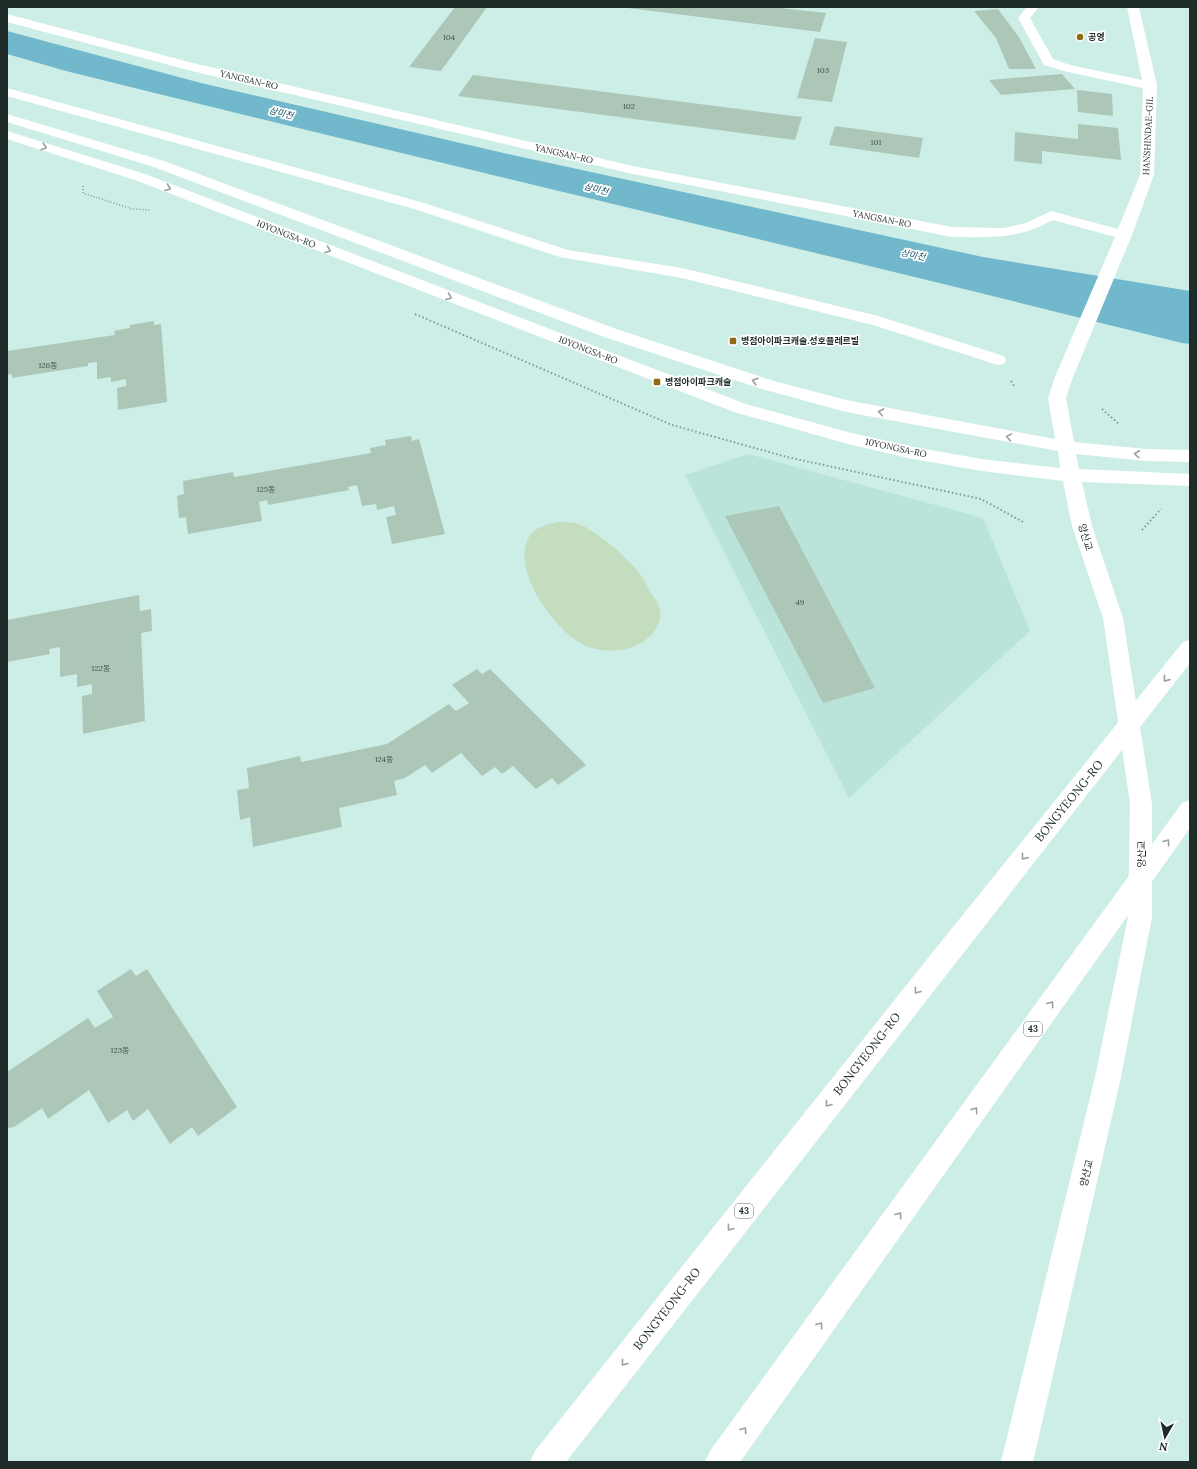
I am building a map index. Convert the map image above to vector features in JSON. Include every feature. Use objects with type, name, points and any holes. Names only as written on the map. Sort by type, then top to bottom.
[{"type":"main road","name":"HANSHINDAE-GIL","points":[[1033,7],[1024,18],[1048,62],[1068,68],[1150,85]]},
{"type":"main road","name":"HANSHINDAE-GIL","points":[[1116,254],[1147,175],[1150,85],[1133,7]]},
{"type":"main road","name":"YANGSAN-RO","points":[[7,18],[199,69],[633,170],[952,232],[1004,233],[1031,226],[1051,215],[1124,235]]},
{"type":"main road","points":[[7,92],[419,206],[564,254],[690,275],[878,322],[998,360]]},
{"type":"main road","points":[[7,118],[159,164],[598,329],[673,355],[768,385],[846,406],[1066,447],[1146,455],[1183,456]]},
{"type":"main road","name":"10YONGSA-RO","points":[[7,135],[140,177],[740,408],[830,434],[894,449],[998,467],[1071,476],[1187,480]]},
{"type":"main road","name":"양산교","points":[[1017,1462],[1108,1077],[1140,917],[1141,804],[1113,618],[1082,526],[1071,476],[1057,398],[1064,377],[1116,254]]},
{"type":"main road","points":[[894,449],[905,445],[916,438],[912,427],[902,416]]},
{"type":"main road","name":"BONGYEONG-RO","points":[[546,1462],[941,960],[1190,648]]},
{"type":"main road","name":"43","points":[[721,1462],[1190,810]]},
{"type":"path","points":[[83,193],[132,209]]},
{"type":"path","points":[[1142,530],[1161,509]]},
{"type":"shaded area","points":[[748,454],[983,518],[1030,631],[849,798],[685,475]]},
{"type":"shaded area","points":[[558,522],[571,522],[579,524],[594,532],[631,563],[644,580],[659,608],[659,621],[652,635],[629,648],[607,650],[584,645],[560,627],[538,598],[530,582],[526,565],[525,550],[529,537],[534,531],[542,526]]},
{"type":"water","name":"삼미천","points":[[7,31],[201,83],[508,154],[983,257],[1190,291],[1190,344],[66,71],[7,54]]},
{"type":"building","points":[[455,7],[487,7],[441,71],[409,67]]},
{"type":"building","points":[[620,7],[771,7],[826,13],[820,32]]},
{"type":"building","points":[[998,9],[1019,37],[1036,69],[1009,69],[996,38],[974,11]]},
{"type":"building","points":[[815,38],[847,42],[832,102],[797,98]]},
{"type":"building","points":[[1062,74],[1075,89],[1001,95],[989,80]]},
{"type":"building","points":[[473,75],[802,117],[795,140],[458,96]]},
{"type":"building","points":[[1077,90],[1112,94],[1113,116],[1078,112]]},
{"type":"building","points":[[1078,124],[1118,128],[1121,160],[1042,151],[1042,164],[1014,161],[1015,132],[1078,139]]},
{"type":"building","points":[[835,126],[923,138],[919,158],[829,145]]},
{"type":"building","points":[[154,321],[154,325],[161,324],[167,402],[118,410],[117,388],[126,386],[126,379],[111,382],[111,377],[97,379],[97,362],[88,363],[88,366],[12,378],[12,374],[7,375],[7,351],[115,335],[114,331],[130,328],[130,325]]},
{"type":"building","points":[[411,436],[412,441],[419,439],[445,534],[392,544],[386,517],[396,515],[394,506],[377,510],[376,504],[362,506],[357,485],[348,487],[349,490],[268,505],[267,500],[259,502],[262,521],[188,534],[186,517],[179,518],[177,496],[184,494],[183,481],[233,472],[234,477],[371,453],[370,448],[386,445],[385,440]]},
{"type":"building","points":[[779,506],[875,688],[823,703],[725,516]]},
{"type":"building","points":[[139,595],[140,611],[151,609],[152,631],[141,633],[145,721],[83,734],[82,696],[92,694],[92,684],[77,687],[77,674],[60,677],[60,647],[49,649],[50,654],[7,662],[7,620]]},
{"type":"building","points":[[477,669],[482,674],[490,669],[586,765],[558,785],[552,778],[536,789],[513,766],[502,774],[495,767],[482,776],[461,753],[432,773],[425,765],[405,778],[394,781],[397,795],[339,808],[342,827],[253,847],[250,817],[240,820],[237,790],[249,788],[247,768],[300,756],[301,762],[387,744],[449,704],[456,711],[469,703],[452,685]]},
{"type":"building","points":[[131,969],[136,976],[147,969],[237,1107],[198,1136],[192,1127],[170,1144],[148,1109],[133,1121],[127,1110],[108,1123],[89,1090],[48,1119],[42,1108],[14,1127],[7,1128],[7,1072],[88,1018],[95,1028],[113,1017],[97,991]]},
{"type":"place","name":"공영","points":[[1080,37]]},
{"type":"place","name":"병점아이파크캐슬.성호플레르빌","points":[[733,341]]},
{"type":"place","name":"병점아이파크캐슬","points":[[657,382]]}]
